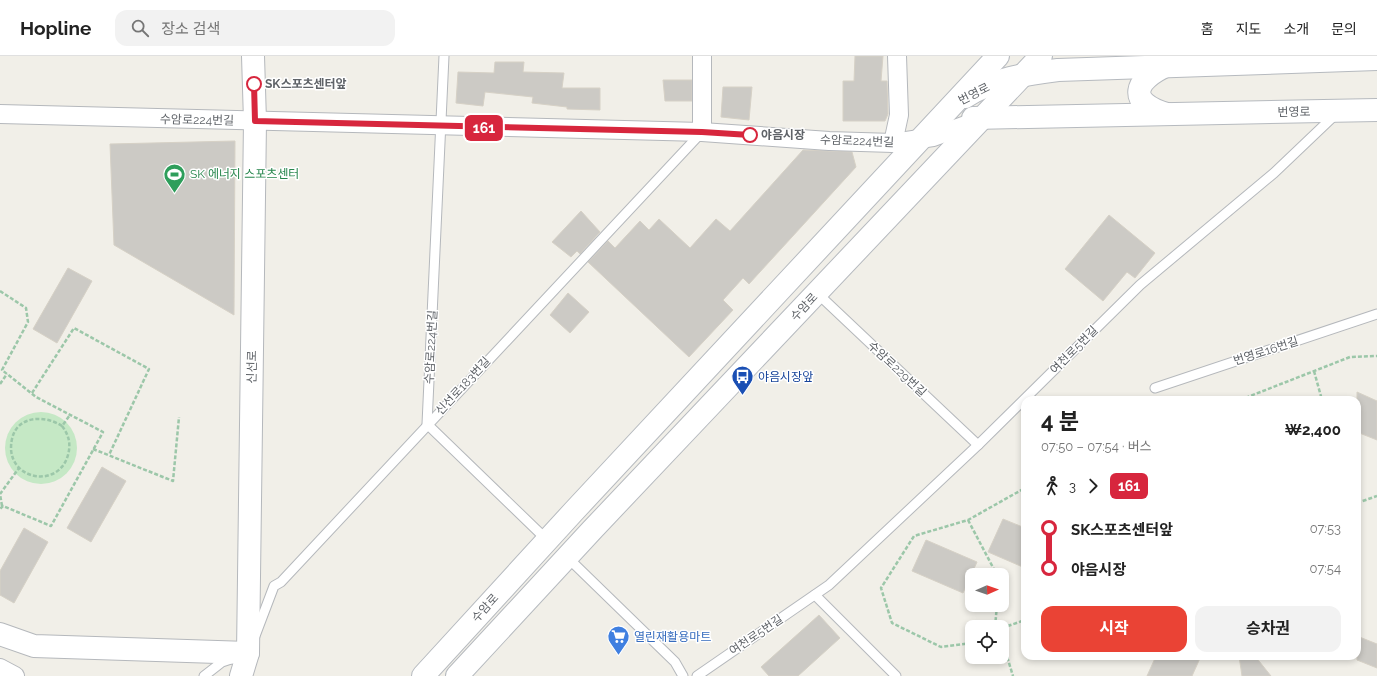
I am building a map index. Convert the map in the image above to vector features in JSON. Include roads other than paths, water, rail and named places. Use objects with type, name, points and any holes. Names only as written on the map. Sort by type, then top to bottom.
[{"type":"main road","name":"신선로","points":[[240,676],[248,654],[255,121],[254,56]]},
{"type":"main road","name":"수암로","points":[[423,676],[547,540],[998,56]]},
{"type":"main road","name":"수암로","points":[[457,676],[567,557],[1041,56]]},
{"type":"main road","points":[[1270,56],[1307,61]]},
{"type":"main road","name":"번영로","points":[[1377,59],[1058,70],[1023,74],[987,86],[969,94],[952,105],[962,114],[980,119],[1377,110]]},
{"type":"main road","points":[[1169,65],[1148,76],[1142,82],[1139,91],[1142,100],[1146,105],[1157,111],[1170,115]]},
{"type":"main road","points":[[0,634],[34,646],[248,654]]},
{"type":"street","points":[[702,56],[702,132]]},
{"type":"street","points":[[893,143],[899,115],[897,56]]},
{"type":"street","name":"수암로224번길","points":[[0,114],[441,127],[702,132],[829,141],[893,143],[918,141],[949,133],[980,119]]},
{"type":"street","points":[[0,668],[15,676]]},
{"type":"lane","points":[[441,127],[444,56]]},
{"type":"lane","name":"여천로5번길","points":[[1028,396],[1140,285],[1274,173],[1340,111]]},
{"type":"lane","name":"수암로224번길","points":[[427,424],[441,127]]},
{"type":"lane","name":"신선로183번길","points":[[248,654],[274,586],[281,582],[427,424],[702,132]]},
{"type":"lane","name":"수암로229번길","points":[[816,293],[978,445]]},
{"type":"lane","name":"번영로16번길","points":[[1155,388],[1377,314]]},
{"type":"lane","name":"여천로5번길","points":[[696,676],[829,585],[1021,403]]},
{"type":"lane","points":[[427,424],[547,540]]},
{"type":"lane","points":[[567,557],[675,662],[683,676]]},
{"type":"lane","points":[[815,595],[896,676]]},
{"type":"lane","points":[[204,676],[222,662],[248,654]]},
{"type":"place","name":"SK스포츠센터앞","points":[[254,84]]},
{"type":"place","name":"야음시장","points":[[750,135]]},
{"type":"place","name":"SK 에너지 스포츠센터","points":[[174,194]]},
{"type":"place","name":"야음시장앞","points":[[742,396]]},
{"type":"place","name":"열린재활용마트","points":[[618,656]]}]
